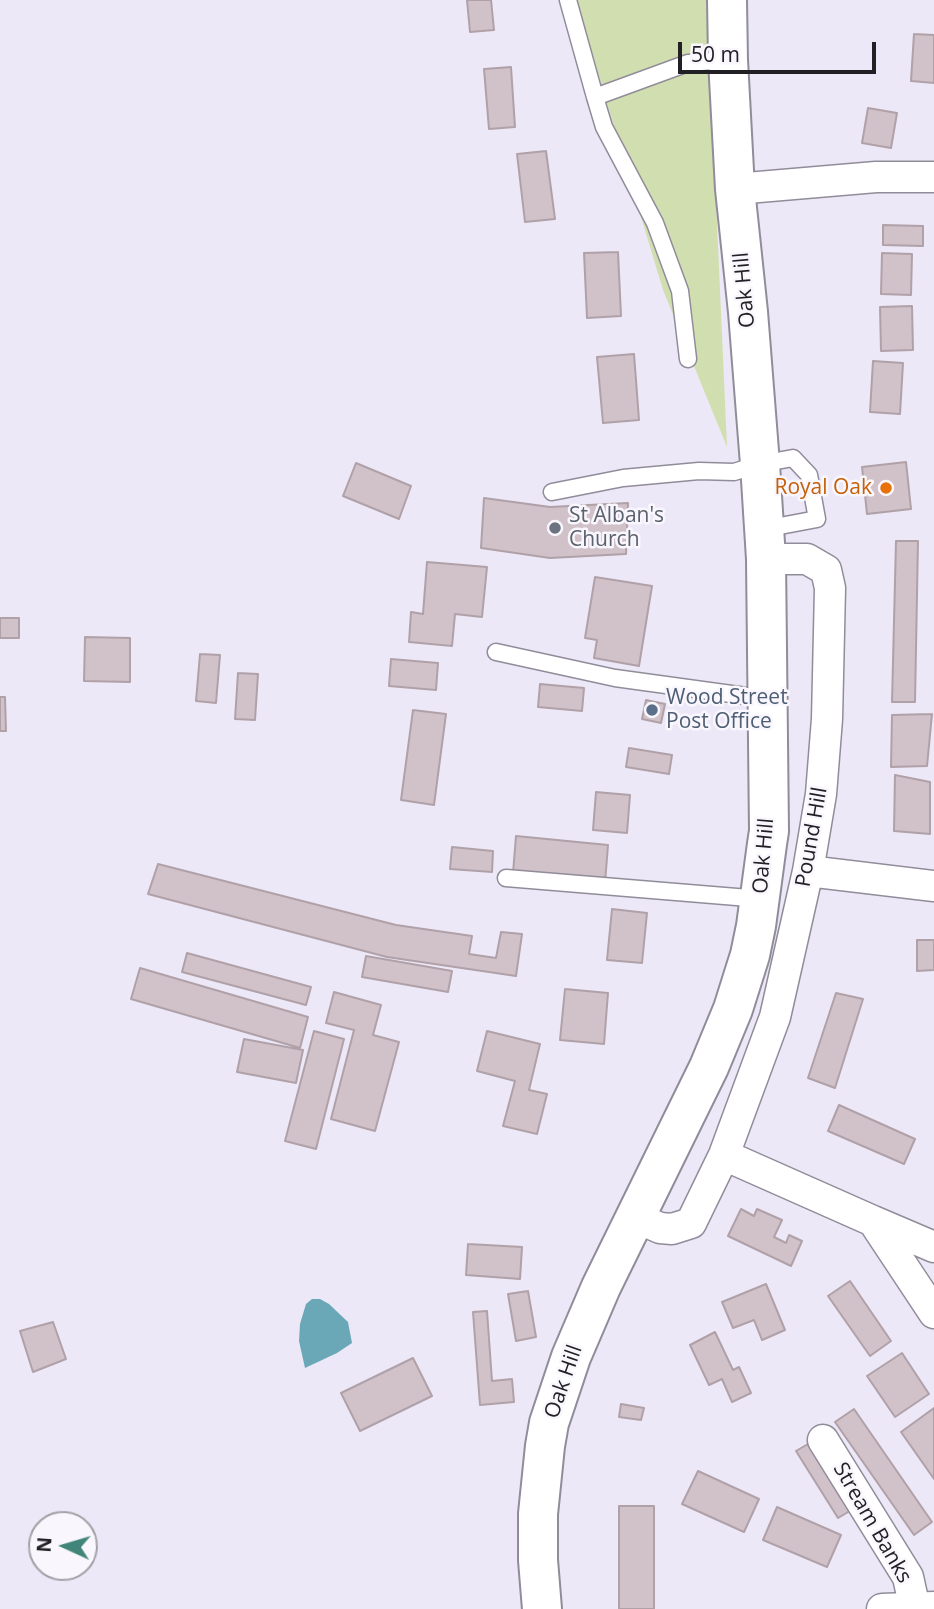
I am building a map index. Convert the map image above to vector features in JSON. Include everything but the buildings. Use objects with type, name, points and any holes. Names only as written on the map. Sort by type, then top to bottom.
[{"type":"street","name":"Oak Hill","points":[[542,1609],[538,1514],[550,1423],[571,1357],[601,1287],[709,1067],[733,1009],[750,955],[761,899],[769,831],[765,544],[748,312],[735,188],[727,0]]},
{"type":"street","points":[[735,188],[876,177],[934,177]]},
{"type":"street","name":"Pound Hill","points":[[635,1217],[660,1228],[672,1229],[691,1223],[724,1155],[775,1017],[808,871],[821,794],[827,719],[830,588],[826,569],[765,544]]},
{"type":"street","points":[[808,871],[934,886]]},
{"type":"street","points":[[724,1155],[934,1247]]},
{"type":"street","points":[[873,1221],[934,1313]]},
{"type":"street","name":"Stream Banks","points":[[823,1440],[908,1577],[921,1608]]},
{"type":"street","points":[[882,1609],[921,1608]]},
{"type":"lane","points":[[568,0],[604,127],[655,223],[680,291],[688,359]]},
{"type":"lane","points":[[595,97],[688,63],[728,60]]},
{"type":"lane","points":[[552,492],[623,478],[699,471],[734,472],[793,458],[809,475],[817,519],[765,544]]},
{"type":"lane","points":[[496,652],[615,678],[768,699]]},
{"type":"lane","points":[[506,878],[761,899]]},
{"type":"green space","points":[[576,0],[707,0],[727,447],[663,290]]},
{"type":"water","points":[[312,1299],[320,1299],[329,1304],[348,1322],[352,1343],[305,1368],[299,1341],[300,1324],[306,1304]]},
{"type":"place","name":"Royal Oak","points":[[886,488]]},
{"type":"place","name":"St Alban's Church","points":[[555,528]]},
{"type":"place","name":"Wood Street Post Office","points":[[652,710]]}]
